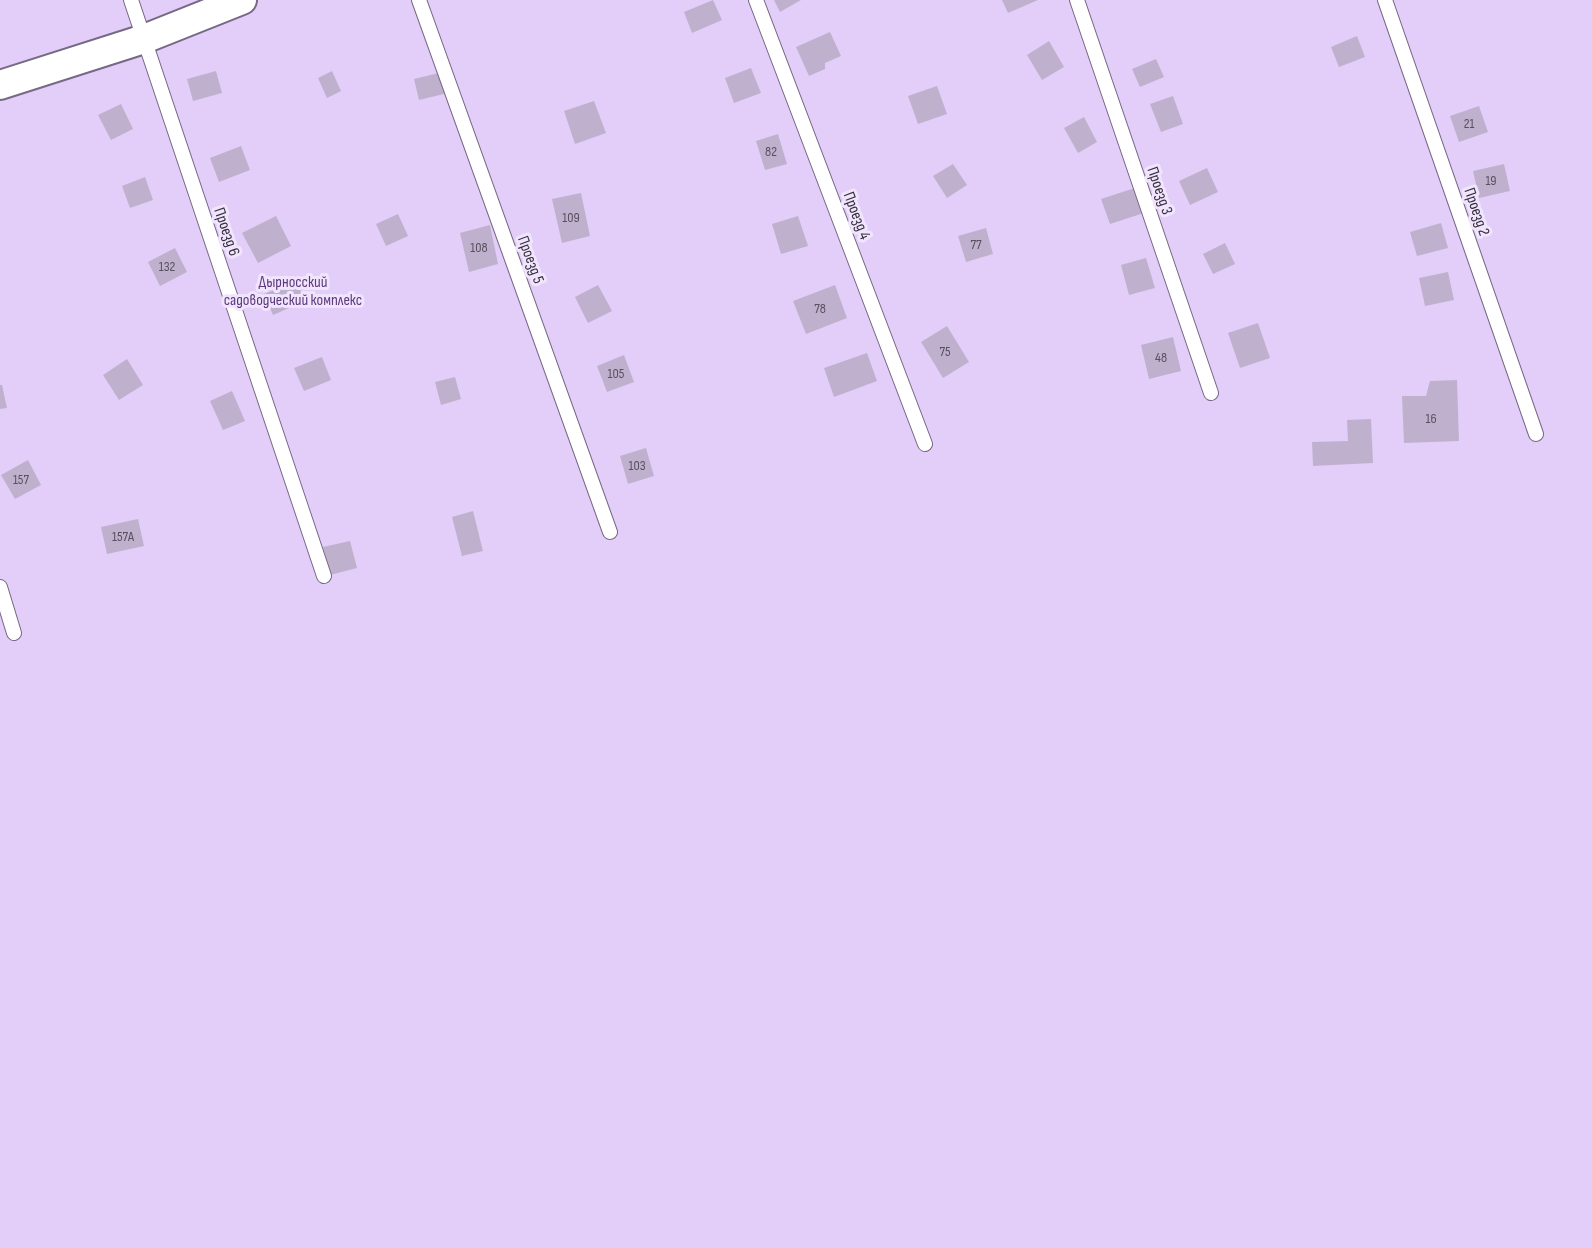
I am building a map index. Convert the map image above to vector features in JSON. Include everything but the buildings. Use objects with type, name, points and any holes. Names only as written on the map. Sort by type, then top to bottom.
[{"type":"street","points":[[0,85],[144,39],[243,0]]},
{"type":"lane","name":"Проезд 6","points":[[131,0],[324,576]]},
{"type":"lane","name":"Проезд 5","points":[[419,0],[610,531]]},
{"type":"lane","name":"Проезд 4","points":[[756,0],[925,444]]},
{"type":"lane","name":"Проезд 3","points":[[1077,0],[1211,393]]},
{"type":"lane","name":"Проезд 2","points":[[1385,0],[1536,434]]},
{"type":"lane","points":[[0,587],[14,633]]},
{"type":"green space","name":"Дырносский садоводческий комплекс","points":[[0,0],[1592,0],[1592,1248],[0,1248]]}]
